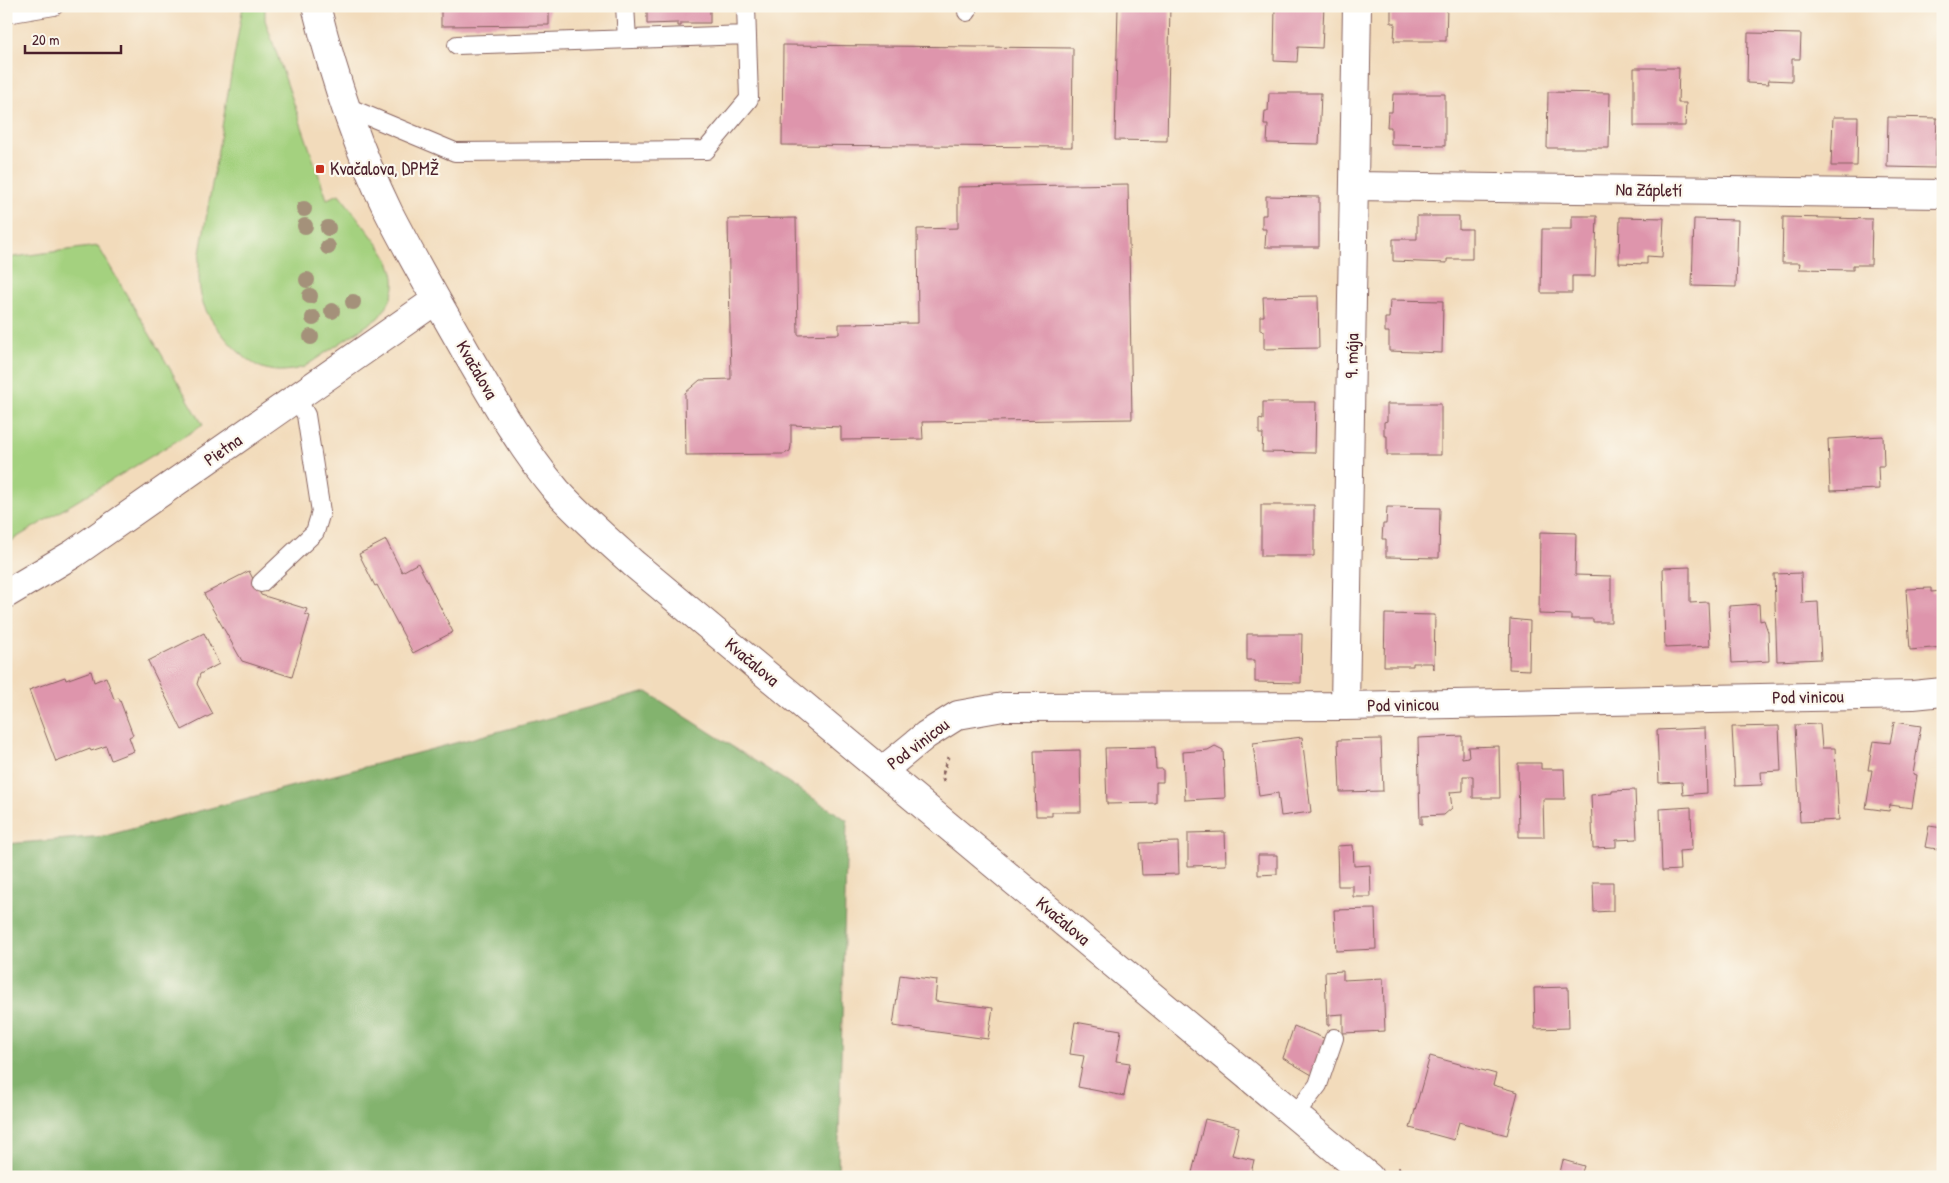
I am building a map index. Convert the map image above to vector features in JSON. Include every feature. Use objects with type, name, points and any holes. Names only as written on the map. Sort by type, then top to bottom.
[{"type":"street","name":"Kvačalova","points":[[316,6],[325,42],[347,107],[365,157],[389,211],[436,300],[514,433],[558,491],[591,526],[627,558],[1369,1177]]},
{"type":"street","name":"9. mája","points":[[1345,706],[1357,6]]},
{"type":"street","name":"Na Zápletí","points":[[1354,186],[1943,194]]},
{"type":"street","name":"Pietna","points":[[6,594],[72,554],[228,447],[296,397],[436,300]]},
{"type":"street","name":"Pod vinicou","points":[[882,772],[940,726],[958,715],[1004,707],[1345,706],[1913,695],[1943,692]]},
{"type":"lane","points":[[7,11],[54,6]]},
{"type":"lane","points":[[626,6],[627,39]]},
{"type":"lane","points":[[347,107],[455,152],[706,150],[749,98],[746,6]]},
{"type":"lane","points":[[457,45],[747,35]]},
{"type":"lane","points":[[261,583],[315,532],[321,512],[306,415],[296,397]]},
{"type":"lane","points":[[1295,1115],[1318,1085],[1334,1038]]},
{"type":"path","points":[[946,790],[942,776],[949,755]]},
{"type":"path","points":[[1394,1164],[1409,1177]]},
{"type":"green space","points":[[243,6],[265,6],[265,20],[327,199],[339,194],[386,256],[394,275],[392,296],[378,318],[304,367],[291,370],[270,370],[252,363],[244,357],[212,321],[203,302],[200,290],[199,259]]},
{"type":"green space","points":[[98,246],[203,425],[6,544],[6,258]]},
{"type":"green space","points":[[647,692],[847,820],[838,1177],[6,1177],[6,844],[105,836]]},
{"type":"building","points":[[441,6],[549,6],[549,25],[441,26]]},
{"type":"building","points":[[647,6],[710,6],[710,23],[681,23],[681,26],[678,26],[678,23],[647,24]]},
{"type":"building","points":[[1118,6],[1170,6],[1167,141],[1115,140]]},
{"type":"building","points":[[1275,6],[1324,6],[1322,48],[1298,47],[1297,62],[1274,61]]},
{"type":"building","points":[[1395,6],[1447,6],[1446,41],[1394,41],[1395,23],[1391,23],[1391,9],[1395,9]]},
{"type":"building","points":[[1748,33],[1801,34],[1800,59],[1792,59],[1792,81],[1768,80],[1769,84],[1747,83]]},
{"type":"building","points":[[783,45],[1073,48],[1072,147],[782,145]]},
{"type":"building","points":[[1634,68],[1679,68],[1678,103],[1686,103],[1685,126],[1634,126]]},
{"type":"building","points":[[1548,92],[1610,93],[1609,148],[1547,148]]},
{"type":"building","points":[[1269,93],[1321,93],[1319,144],[1267,143],[1268,125],[1264,125],[1265,111],[1268,111]]},
{"type":"building","points":[[1393,94],[1445,94],[1445,146],[1391,145],[1391,127],[1387,127],[1388,112],[1392,112]]},
{"type":"building","points":[[1833,117],[1858,117],[1857,166],[1831,166]]},
{"type":"building","points":[[1888,117],[1937,118],[1935,168],[1887,167]]},
{"type":"building","points":[[1128,184],[1132,419],[922,422],[923,439],[841,440],[841,427],[791,425],[790,451],[784,454],[686,455],[685,393],[700,380],[731,379],[728,219],[796,218],[798,335],[839,334],[839,324],[918,323],[917,229],[958,228],[958,187]]},
{"type":"building","points":[[1266,196],[1319,197],[1319,247],[1265,247],[1266,229],[1262,229],[1262,215],[1266,215]]},
{"type":"building","points":[[1417,216],[1459,216],[1459,229],[1472,229],[1472,259],[1447,259],[1447,263],[1393,261],[1393,239],[1417,239]]},
{"type":"building","points":[[1572,216],[1597,216],[1595,276],[1572,276],[1572,293],[1541,293],[1542,229],[1572,229]]},
{"type":"building","points":[[1620,217],[1664,218],[1662,257],[1647,256],[1647,264],[1619,263]]},
{"type":"building","points":[[1783,217],[1872,219],[1871,265],[1853,265],[1853,270],[1799,269],[1800,263],[1782,263]]},
{"type":"building","points":[[1694,219],[1738,220],[1736,287],[1692,286]]},
{"type":"building","points":[[1318,296],[1319,348],[1264,349],[1264,331],[1260,330],[1260,316],[1264,316],[1263,297]]},
{"type":"building","points":[[1390,300],[1443,301],[1442,353],[1389,351],[1389,332],[1385,332],[1385,318],[1389,318]]},
{"type":"building","points":[[1263,402],[1316,402],[1315,453],[1262,452],[1263,434],[1259,434],[1259,419],[1263,420]]},
{"type":"building","points":[[1387,404],[1441,404],[1441,455],[1387,455],[1387,436],[1384,436],[1384,422],[1387,421]]},
{"type":"building","points":[[1883,436],[1884,466],[1878,466],[1879,489],[1830,491],[1828,439]]},
{"type":"building","points":[[1261,505],[1314,505],[1314,556],[1261,556]]},
{"type":"building","points":[[1387,507],[1440,508],[1439,558],[1386,557],[1386,539],[1382,539],[1383,524],[1386,524]]},
{"type":"building","points":[[1540,532],[1576,533],[1575,575],[1611,576],[1611,622],[1593,622],[1593,619],[1571,619],[1571,615],[1539,614]]},
{"type":"building","points":[[386,540],[402,572],[418,563],[453,632],[413,653],[359,554]]},
{"type":"building","points":[[1690,567],[1690,603],[1708,602],[1710,646],[1665,648],[1663,568]]},
{"type":"building","points":[[249,571],[261,595],[307,609],[305,614],[310,616],[292,677],[242,661],[204,594]]},
{"type":"building","points":[[1801,573],[1802,603],[1818,602],[1821,659],[1777,661],[1774,574]]},
{"type":"building","points":[[1931,588],[1931,592],[1943,591],[1943,647],[1910,650],[1906,589]]},
{"type":"building","points":[[1759,604],[1760,621],[1764,620],[1768,632],[1769,661],[1732,663],[1729,606]]},
{"type":"building","points":[[1385,614],[1435,615],[1434,669],[1432,663],[1413,663],[1413,666],[1384,666]]},
{"type":"building","points":[[1510,619],[1530,621],[1529,670],[1509,669]]},
{"type":"building","points":[[204,633],[219,664],[200,674],[197,684],[213,714],[182,730],[148,661]]},
{"type":"building","points":[[1247,634],[1302,634],[1301,683],[1255,682],[1255,660],[1247,660]]},
{"type":"building","points":[[91,671],[94,682],[106,677],[114,699],[119,698],[133,735],[129,737],[134,751],[111,760],[106,746],[91,751],[90,749],[56,762],[29,690],[65,677],[66,680]]},
{"type":"building","points":[[1894,722],[1921,726],[1913,774],[1917,775],[1912,808],[1890,805],[1889,811],[1866,808],[1872,770],[1868,770],[1873,741],[1890,743]]},
{"type":"building","points":[[1820,724],[1822,748],[1835,748],[1839,820],[1800,822],[1795,725]]},
{"type":"building","points":[[1779,726],[1781,771],[1761,772],[1762,785],[1735,786],[1732,727]]},
{"type":"building","points":[[1705,728],[1707,793],[1683,795],[1682,782],[1659,783],[1657,730]]},
{"type":"building","points":[[1462,736],[1462,758],[1469,757],[1468,747],[1499,746],[1500,798],[1473,798],[1473,776],[1463,776],[1463,791],[1450,792],[1452,808],[1444,815],[1422,816],[1422,824],[1420,824],[1418,738]]},
{"type":"building","points":[[1302,737],[1311,812],[1281,816],[1278,793],[1259,796],[1253,743]]},
{"type":"building","points":[[1381,739],[1383,791],[1340,792],[1338,740]]},
{"type":"building","points":[[1215,746],[1223,750],[1225,798],[1185,800],[1183,752],[1208,750]]},
{"type":"building","points":[[1155,747],[1156,769],[1163,769],[1163,782],[1156,782],[1156,803],[1107,804],[1105,748]]},
{"type":"building","points":[[1080,750],[1081,812],[1052,812],[1052,816],[1036,816],[1034,751]]},
{"type":"building","points":[[1518,763],[1541,763],[1541,769],[1564,769],[1565,799],[1543,799],[1544,837],[1519,837]]},
{"type":"building","points":[[1635,790],[1637,839],[1616,840],[1616,847],[1593,848],[1591,795],[1612,793],[1612,791]]},
{"type":"building","points":[[1691,807],[1692,850],[1679,851],[1680,870],[1662,871],[1660,809]]},
{"type":"building","points":[[1929,826],[1943,828],[1943,850],[1925,847]]},
{"type":"building","points":[[1225,832],[1226,865],[1188,866],[1188,833]]},
{"type":"building","points":[[1178,842],[1179,874],[1142,875],[1140,843]]},
{"type":"building","points":[[1353,845],[1354,866],[1370,865],[1371,897],[1353,897],[1353,886],[1338,886],[1337,846]]},
{"type":"building","points":[[1258,855],[1277,855],[1277,874],[1258,875]]},
{"type":"building","points":[[1593,882],[1613,882],[1613,911],[1594,912]]},
{"type":"building","points":[[1375,909],[1376,949],[1336,951],[1334,910]]},
{"type":"building","points":[[1343,971],[1343,980],[1383,978],[1385,1031],[1343,1033],[1343,1014],[1329,1015],[1329,1025],[1327,1025],[1325,972]]},
{"type":"building","points":[[900,975],[937,980],[935,1001],[993,1008],[988,1039],[893,1026]]},
{"type":"building","points":[[1568,987],[1569,1028],[1535,1029],[1534,988]]},
{"type":"building","points":[[1075,1022],[1121,1030],[1116,1061],[1130,1063],[1124,1096],[1078,1087],[1084,1056],[1070,1054]]},
{"type":"building","points":[[1294,1026],[1326,1039],[1312,1075],[1283,1058]]},
{"type":"building","points":[[1430,1056],[1496,1074],[1493,1085],[1518,1092],[1507,1135],[1459,1122],[1454,1140],[1410,1128]]},
{"type":"building","points":[[1205,1119],[1239,1127],[1232,1155],[1254,1160],[1250,1177],[1191,1177]]},
{"type":"building","points":[[1563,1160],[1584,1166],[1582,1172],[1598,1177],[1559,1177]]},
{"type":"place","name":"Kvačalova, DPMŽ","points":[[320,169]]}]
